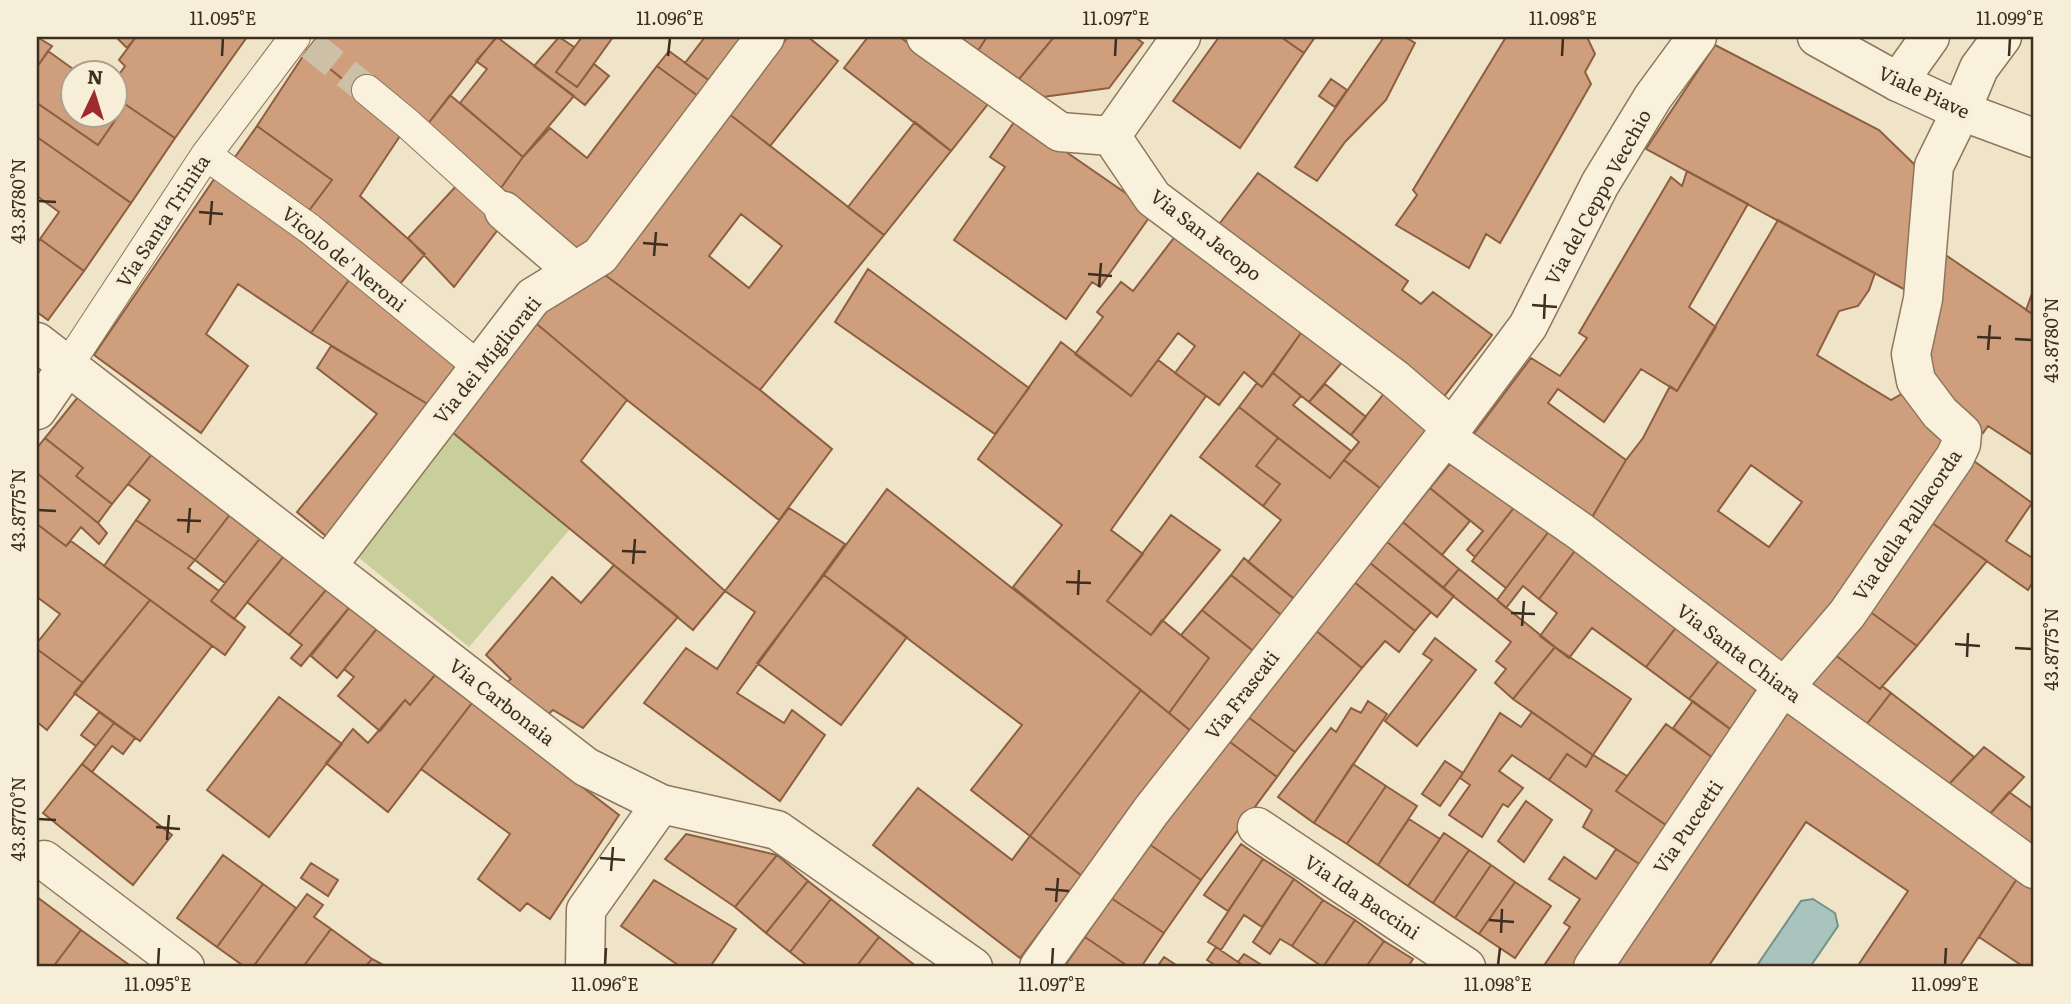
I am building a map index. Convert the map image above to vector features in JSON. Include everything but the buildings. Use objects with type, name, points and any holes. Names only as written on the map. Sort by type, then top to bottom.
[{"type":"street","name":"Via dei Migliorati","points":[[327,566],[533,297],[600,256],[765,37]]},
{"type":"street","points":[[926,37],[1060,132],[1111,136],[1181,37]]},
{"type":"street","name":"Via del Ceppo Vecchio","points":[[1449,432],[1528,326],[1600,184],[1653,97],[1697,37]]},
{"type":"street","name":"Viale Piave","points":[[1817,37],[1898,82],[1961,111],[2034,138]]},
{"type":"street","points":[[1898,82],[1930,37]]},
{"type":"street","name":"Via della Pallacorda","points":[[1784,687],[1847,614],[1955,457],[1961,444],[1962,433],[1940,413],[1916,381],[1911,354],[1923,299],[1934,166],[1979,68],[2002,37]]},
{"type":"street","name":"Via Santa Trinita","points":[[37,410],[206,155],[291,41]]},
{"type":"street","points":[[367,90],[574,271]]},
{"type":"street","name":"Via San Jacopo","points":[[1111,136],[1153,198],[1395,379],[1449,432]]},
{"type":"street","name":"Vicolo de' Neroni","points":[[206,155],[310,229],[479,367]]},
{"type":"street","name":"Via Carbonaia","points":[[37,342],[586,767],[661,804],[778,830],[974,967]]},
{"type":"street","name":"Via Santa Chiara","points":[[1449,432],[1784,687],[2034,869]]},
{"type":"street","name":"Via Frascati","points":[[1039,967],[1151,811],[1449,432]]},
{"type":"street","name":"Via Puccetti","points":[[1593,967],[1784,687]]},
{"type":"street","points":[[585,967],[586,910],[661,804]]},
{"type":"street","name":"Via Ida Baccini","points":[[1257,827],[1466,967]]},
{"type":"street","points":[[44,860],[185,967]]},
{"type":"green space","points":[[446,427],[570,529],[469,647],[348,549]]},
{"type":"water","points":[[1813,899],[1835,913],[1838,926],[1810,967],[1756,967],[1801,901]]},
{"type":"tunnel","points":[[311,45],[367,90]]}]
